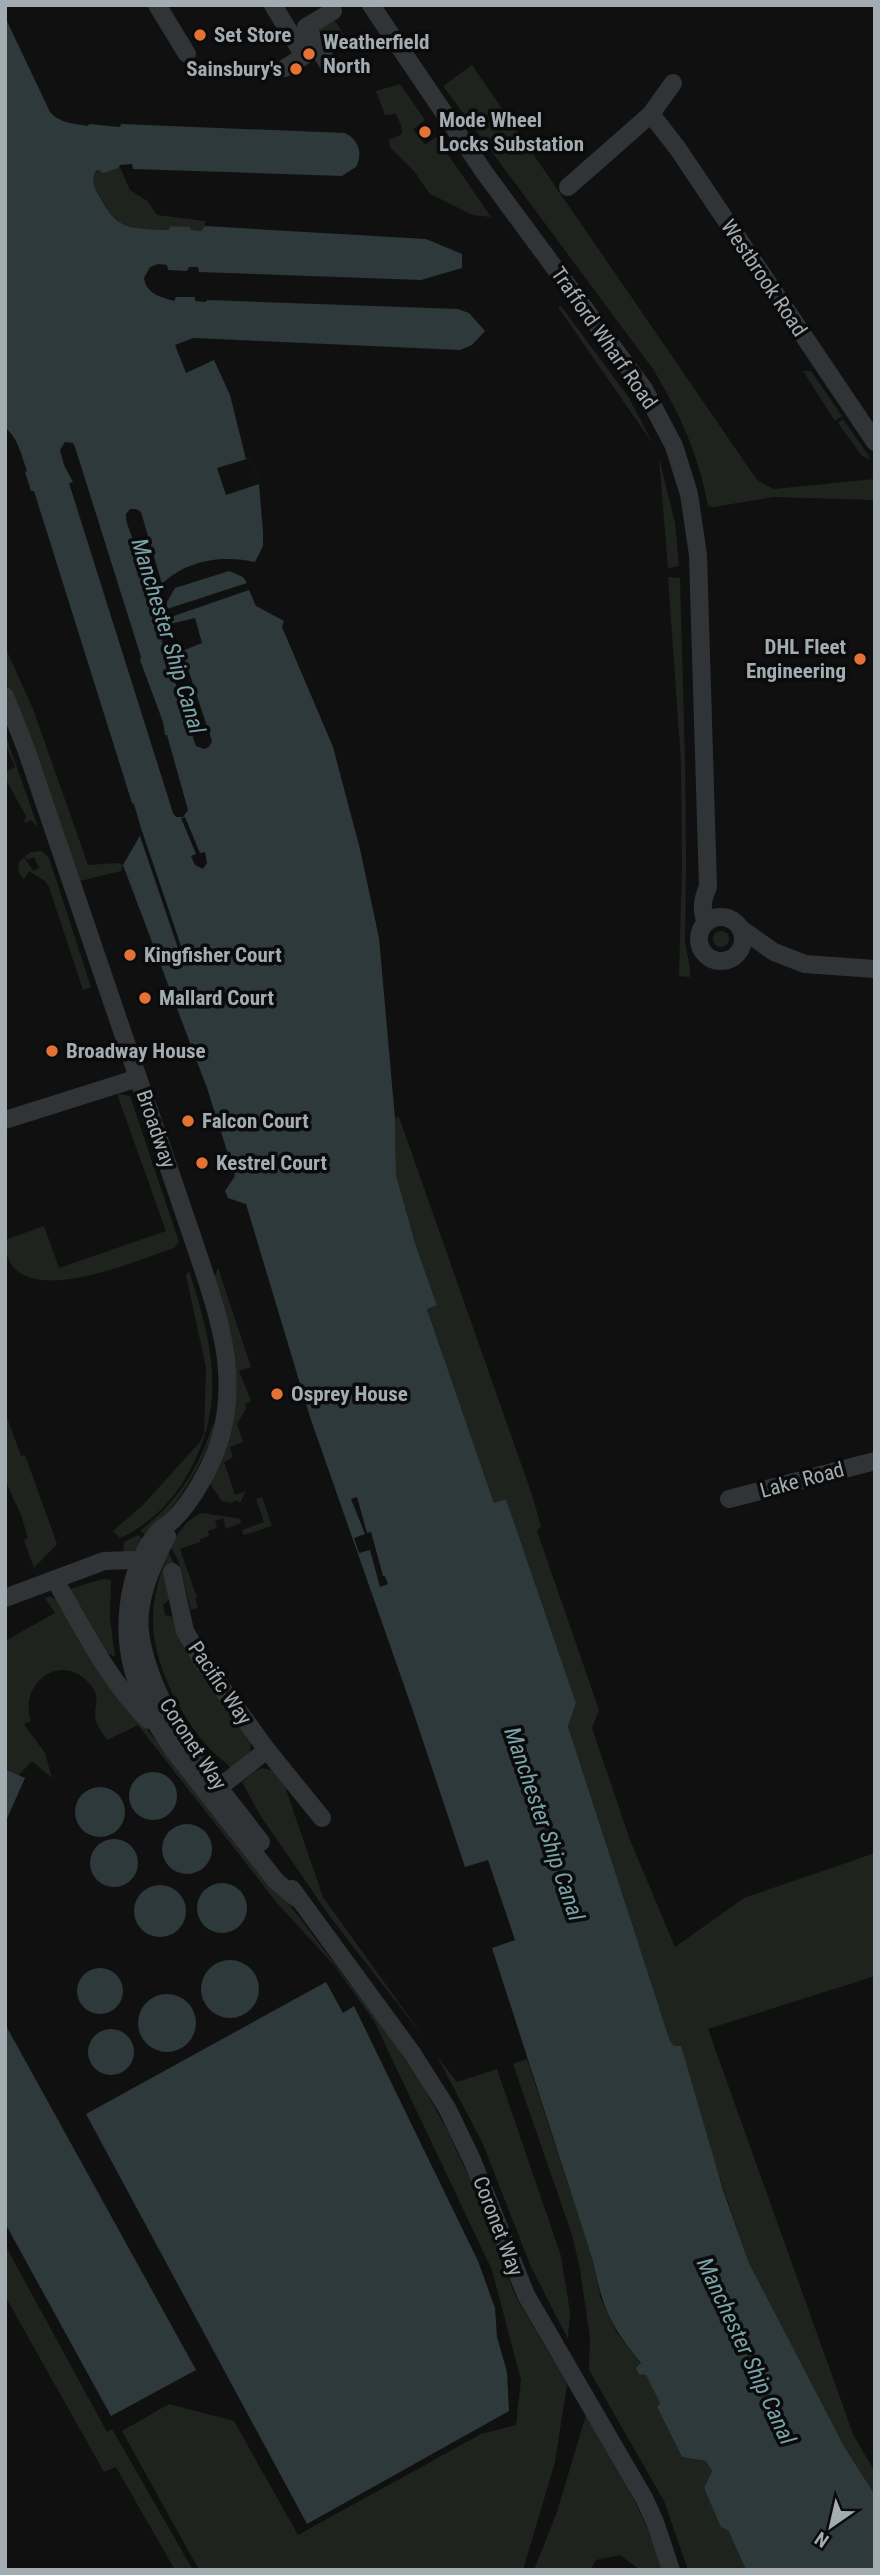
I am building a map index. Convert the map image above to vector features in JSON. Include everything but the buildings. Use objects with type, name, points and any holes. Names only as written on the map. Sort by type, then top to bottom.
[{"type":"street","points":[[157,5],[187,54]]},
{"type":"street","points":[[273,5],[304,56],[285,68]]},
{"type":"street","name":"Trafford Wharf Road","points":[[371,5],[484,172],[624,359],[644,389],[674,446],[689,494],[698,555],[708,887],[703,899],[703,914],[706,923]]},
{"type":"street","points":[[328,64],[306,27],[333,10]]},
{"type":"street","points":[[568,187],[651,114],[673,83]]},
{"type":"street","name":"Westbrook Road","points":[[651,114],[678,149],[875,442]]},
{"type":"street","name":"Broadway","points":[[5,696],[39,787],[138,1078],[225,1343],[229,1379],[224,1423],[211,1463],[172,1521]]},
{"type":"street","name":"Trafford Wharf Road","points":[[708,887],[733,923]]},
{"type":"street","points":[[774,952],[736,954],[723,961],[716,960],[705,954],[699,942],[699,935],[706,923],[719,917],[733,923],[774,952],[805,964],[875,969]]},
{"type":"street","points":[[733,923],[742,942],[736,954]]},
{"type":"street","points":[[5,1120],[138,1078]]},
{"type":"street","name":"Lake Road","points":[[729,1499],[875,1461]]},
{"type":"street","name":"Coronet Way","points":[[172,1521],[160,1529],[127,1618],[126,1633],[130,1661],[160,1731],[284,1872],[296,1898],[412,2053],[447,2108],[472,2160],[517,2277],[541,2323],[610,2437],[655,2522],[671,2570]]},
{"type":"street","points":[[5,1598],[104,1561],[129,1559],[146,1564]]},
{"type":"street","name":"Coronet Way","points":[[146,1564],[148,1575],[142,1604],[140,1638],[160,1696],[215,1791]]},
{"type":"street","name":"Pacific Way","points":[[172,1572],[185,1630],[203,1662],[267,1751],[322,1818]]},
{"type":"street","points":[[55,1580],[81,1630],[103,1662],[141,1713],[160,1731]]},
{"type":"street","points":[[103,1662],[121,1665],[130,1661],[136,1654],[140,1638]]},
{"type":"street","points":[[215,1791],[267,1751]]},
{"type":"shaded area","points":[[332,16],[349,43],[329,56],[312,28]]},
{"type":"shaded area","points":[[472,65],[757,480],[774,489],[875,479],[875,500],[773,497],[708,506],[687,434],[653,369],[443,86]]},
{"type":"shaded area","points":[[400,84],[425,120],[413,129],[425,145],[436,137],[491,217],[473,215],[430,194],[414,171],[390,147],[389,140],[402,134],[401,125],[396,114],[385,115],[376,91]]},
{"type":"shaded area","points":[[119,165],[130,190],[147,201],[157,215],[205,221],[205,226],[201,231],[171,226],[168,230],[136,228],[120,222],[107,208],[95,188],[93,179],[95,172]]},
{"type":"shaded area","points":[[561,306],[629,398],[653,444],[558,307]]},
{"type":"shaded area","points":[[803,371],[811,371],[842,416],[835,421]]},
{"type":"shaded area","points":[[843,419],[870,460],[861,455],[838,423]]},
{"type":"shaded area","points":[[659,458],[675,523],[679,566],[668,568]]},
{"type":"shaded area","points":[[668,577],[680,578],[686,801],[685,940],[690,977],[679,976],[681,762]]},
{"type":"shaded area","points":[[5,647],[33,709],[88,865],[117,863],[123,865],[121,871],[80,881],[18,709],[5,681]]},
{"type":"shaded area","points":[[5,734],[38,827],[31,820],[24,823],[26,816],[5,778],[5,772],[15,767],[5,743]]},
{"type":"shaded area","points":[[42,851],[49,858],[91,987],[83,990],[49,887],[45,881],[29,871],[24,879],[18,871],[19,862],[24,857],[33,871],[39,868],[34,857],[27,860],[25,856]]},
{"type":"shaded area","points":[[721,931],[727,933],[727,945],[721,947],[715,945],[713,939],[715,933]]},
{"type":"shaded area","points":[[117,1094],[130,1096],[179,1242],[174,1248],[104,1272],[49,1280],[26,1276],[11,1264],[5,1240],[44,1226],[59,1268],[166,1231]]},
{"type":"shaded area","points":[[399,1117],[532,1495],[541,1526],[537,1531],[599,1710],[592,1728],[630,1840],[675,1947],[744,1898],[875,1853],[875,1976],[708,2029],[853,2434],[875,2472],[875,2495],[845,2448],[749,2263],[670,2041],[568,1725],[576,1703],[506,1499],[494,1503],[427,1308],[437,1304],[415,1243],[396,1175],[395,1118]]},
{"type":"shaded area","points":[[218,1268],[251,1367],[239,1371],[251,1401],[245,1404],[246,1408],[237,1424],[243,1442],[230,1447],[233,1457],[224,1462],[235,1495],[246,1491],[240,1503],[238,1500],[230,1503],[222,1501],[210,1484],[230,1429],[236,1381],[229,1334],[214,1278]]},
{"type":"shaded area","points":[[189,1271],[210,1352],[211,1403],[206,1429],[197,1455],[171,1499],[147,1522],[120,1538],[113,1531],[143,1505],[200,1442],[204,1434],[206,1368],[186,1275]]},
{"type":"shaded area","points":[[5,1412],[21,1456],[25,1455],[57,1544],[34,1568],[24,1540],[28,1538],[21,1515],[5,1480]]},
{"type":"shaded area","points":[[213,1424],[215,1425],[203,1457],[179,1497],[150,1537],[140,1531],[165,1508],[185,1484],[201,1456]]},
{"type":"shaded area","points":[[262,1497],[272,1526],[244,1535],[242,1530],[264,1522],[256,1499]]},
{"type":"shaded area","points":[[202,1513],[240,1519],[241,1523],[226,1529],[223,1518],[215,1521],[217,1528],[208,1531],[209,1536],[180,1549],[197,1598],[198,1607],[191,1610],[178,1560],[171,1547],[183,1527]]},
{"type":"shaded area","points":[[138,1535],[146,1541],[140,1548],[123,1554],[124,1542]]},
{"type":"shaded area","points":[[169,1553],[176,1567],[170,1599],[163,1605],[165,1615],[178,1622],[251,1741],[250,1752],[231,1768],[197,1734],[177,1703],[162,1668],[153,1615],[158,1584]]},
{"type":"shaded area","points":[[102,1579],[111,1580],[110,1618],[115,1657],[102,1650],[70,1589]]},
{"type":"shaded area","points":[[50,1596],[58,1601],[141,1722],[299,1917],[393,2041],[447,2130],[475,2190],[516,2297],[567,2384],[555,2462],[523,2570],[199,2570],[122,2431],[169,2404],[234,2421],[298,2535],[481,2434],[516,2425],[521,2380],[492,2270],[374,2021],[334,1965],[277,1903],[138,1725],[107,1740],[96,1721],[96,1697],[92,1687],[76,1673],[54,1671],[36,1685],[30,1695],[31,1721],[24,1724],[45,1753],[52,1778],[32,1761],[19,1775],[5,1769],[5,1641],[55,1613],[45,1598]]},
{"type":"shaded area","points":[[263,1768],[275,1771],[282,1778],[323,1897],[425,2039],[331,1918],[260,1815],[242,1782]]},
{"type":"shaded area","points":[[437,2056],[457,2082],[497,2069],[561,2256],[570,2312],[568,2339],[531,2267],[483,2144]]},
{"type":"shaded area","points":[[527,2059],[593,2261],[601,2299],[617,2333],[641,2364],[660,2403],[657,2407],[682,2457],[706,2461],[712,2471],[704,2489],[728,2530],[746,2570],[688,2570],[664,2501],[589,2370],[590,2338],[572,2235],[513,2064]]},
{"type":"shaded area","points":[[5,2245],[107,2432],[112,2429],[193,2570],[175,2570],[116,2467],[104,2472],[5,2296]]},
{"type":"shaded area","points":[[586,2415],[629,2490],[662,2570],[640,2570],[620,2555],[596,2560],[590,2570],[534,2570],[557,2512]]},
{"type":"water","name":"Manchester Ship Canal","points":[[5,17],[50,112],[63,121],[88,126],[120,127],[121,124],[345,133],[354,139],[358,147],[356,167],[342,176],[133,169],[132,164],[120,165],[103,173],[98,170],[94,176],[95,189],[107,210],[121,223],[146,229],[168,230],[171,226],[190,227],[191,230],[201,231],[205,226],[426,239],[462,254],[462,268],[421,280],[199,272],[198,267],[189,267],[187,271],[168,270],[167,265],[158,264],[150,267],[144,278],[148,288],[155,294],[174,301],[176,297],[195,297],[195,301],[206,302],[458,309],[469,313],[485,331],[472,345],[460,350],[193,338],[175,345],[186,373],[214,360],[230,395],[246,459],[250,458],[259,484],[263,546],[255,562],[230,559],[205,561],[182,569],[162,584],[141,512],[130,509],[126,514],[127,521],[165,651],[171,663],[169,664],[186,715],[193,727],[190,729],[196,746],[204,749],[209,747],[212,741],[182,651],[202,643],[195,618],[166,625],[165,619],[249,590],[256,606],[284,621],[282,627],[333,747],[360,849],[379,938],[395,1118],[396,1175],[415,1243],[437,1305],[427,1309],[494,1503],[506,1499],[576,1703],[568,1726],[670,2041],[674,2046],[681,2046],[723,2190],[749,2263],[845,2448],[875,2495],[875,2570],[746,2570],[728,2530],[721,2527],[704,2488],[712,2471],[706,2461],[682,2457],[657,2407],[660,2403],[646,2375],[639,2374],[636,2368],[641,2363],[615,2327],[604,2304],[593,2261],[492,1948],[515,1940],[488,1860],[465,1867],[310,1417],[246,1204],[228,1198],[225,1191],[235,1176],[207,1088],[123,865],[142,832],[134,804],[34,491],[31,491],[16,442],[5,428]],"holes":[[[65,442],[73,443],[140,660],[167,735],[188,810],[183,817],[176,817],[173,813],[69,483],[73,482],[60,450]]]},
{"type":"water","points":[[229,571],[243,577],[247,583],[167,609],[167,602],[175,588]]},
{"type":"water","points":[[5,1769],[25,1778],[5,1823]]},
{"type":"water","points":[[153,1772],[170,1779],[177,1796],[170,1813],[153,1820],[136,1813],[129,1796],[136,1779]]},
{"type":"water","points":[[100,1787],[117,1795],[125,1812],[117,1829],[100,1837],[83,1829],[75,1812],[83,1795]]},
{"type":"water","points":[[187,1824],[204,1832],[212,1849],[204,1866],[187,1874],[170,1866],[162,1849],[170,1832]]},
{"type":"water","points":[[114,1839],[131,1846],[138,1863],[131,1880],[114,1887],[97,1880],[90,1863],[97,1846]]},
{"type":"water","points":[[222,1883],[240,1890],[247,1908],[240,1926],[222,1933],[204,1926],[197,1908],[204,1890]]},
{"type":"water","points":[[160,1885],[170,1887],[178,1893],[184,1901],[184,1921],[178,1929],[170,1935],[160,1937],[150,1935],[142,1929],[136,1921],[134,1911],[136,1901],[142,1893],[150,1887]]},
{"type":"water","points":[[224,1960],[236,1960],[251,1968],[259,1983],[259,1995],[251,2010],[236,2018],[224,2018],[209,2010],[201,1995],[201,1983],[209,1968]]},
{"type":"water","points":[[100,1968],[117,1974],[123,1991],[117,2008],[100,2014],[83,2008],[77,1991],[83,1974]]},
{"type":"water","points":[[326,1982],[343,2013],[354,2006],[478,2261],[495,2308],[497,2337],[507,2372],[509,2411],[307,2524],[86,2114]]},
{"type":"water","points":[[167,1994],[178,1996],[191,2007],[196,2023],[194,2034],[183,2047],[167,2052],[156,2050],[143,2039],[138,2023],[140,2012],[151,1999]]},
{"type":"water","points":[[5,2024],[196,2370],[111,2416],[5,2223]]},
{"type":"water","points":[[111,2029],[127,2036],[134,2052],[127,2068],[111,2075],[95,2068],[88,2052],[95,2036]]},
{"type":"pier","points":[[250,458],[259,484],[226,495],[217,468]]},
{"type":"pier","points":[[185,817],[200,853],[205,852],[207,863],[203,869],[195,865],[191,856],[196,854],[181,818]]},
{"type":"pier","points":[[142,831],[184,955],[181,957],[140,836]]},
{"type":"pier","points":[[357,1497],[367,1533],[371,1532],[383,1576],[388,1584],[380,1587],[370,1550],[359,1553],[354,1538],[365,1534],[351,1499]]},
{"type":"place","name":"Set Store","points":[[200,35]]},
{"type":"place","name":"Weatherfield North","points":[[309,54]]},
{"type":"place","name":"Sainsbury's","points":[[296,69]]},
{"type":"place","name":"Mode Wheel Locks Substation","points":[[425,132]]},
{"type":"place","name":"DHL Fleet Engineering","points":[[860,659]]},
{"type":"place","name":"Kingfisher Court","points":[[130,955]]},
{"type":"place","name":"Mallard Court","points":[[145,998]]},
{"type":"place","name":"Broadway House","points":[[52,1051]]},
{"type":"place","name":"Falcon Court","points":[[188,1121]]},
{"type":"place","name":"Kestrel Court","points":[[202,1163]]},
{"type":"place","name":"Osprey House","points":[[277,1394]]}]
